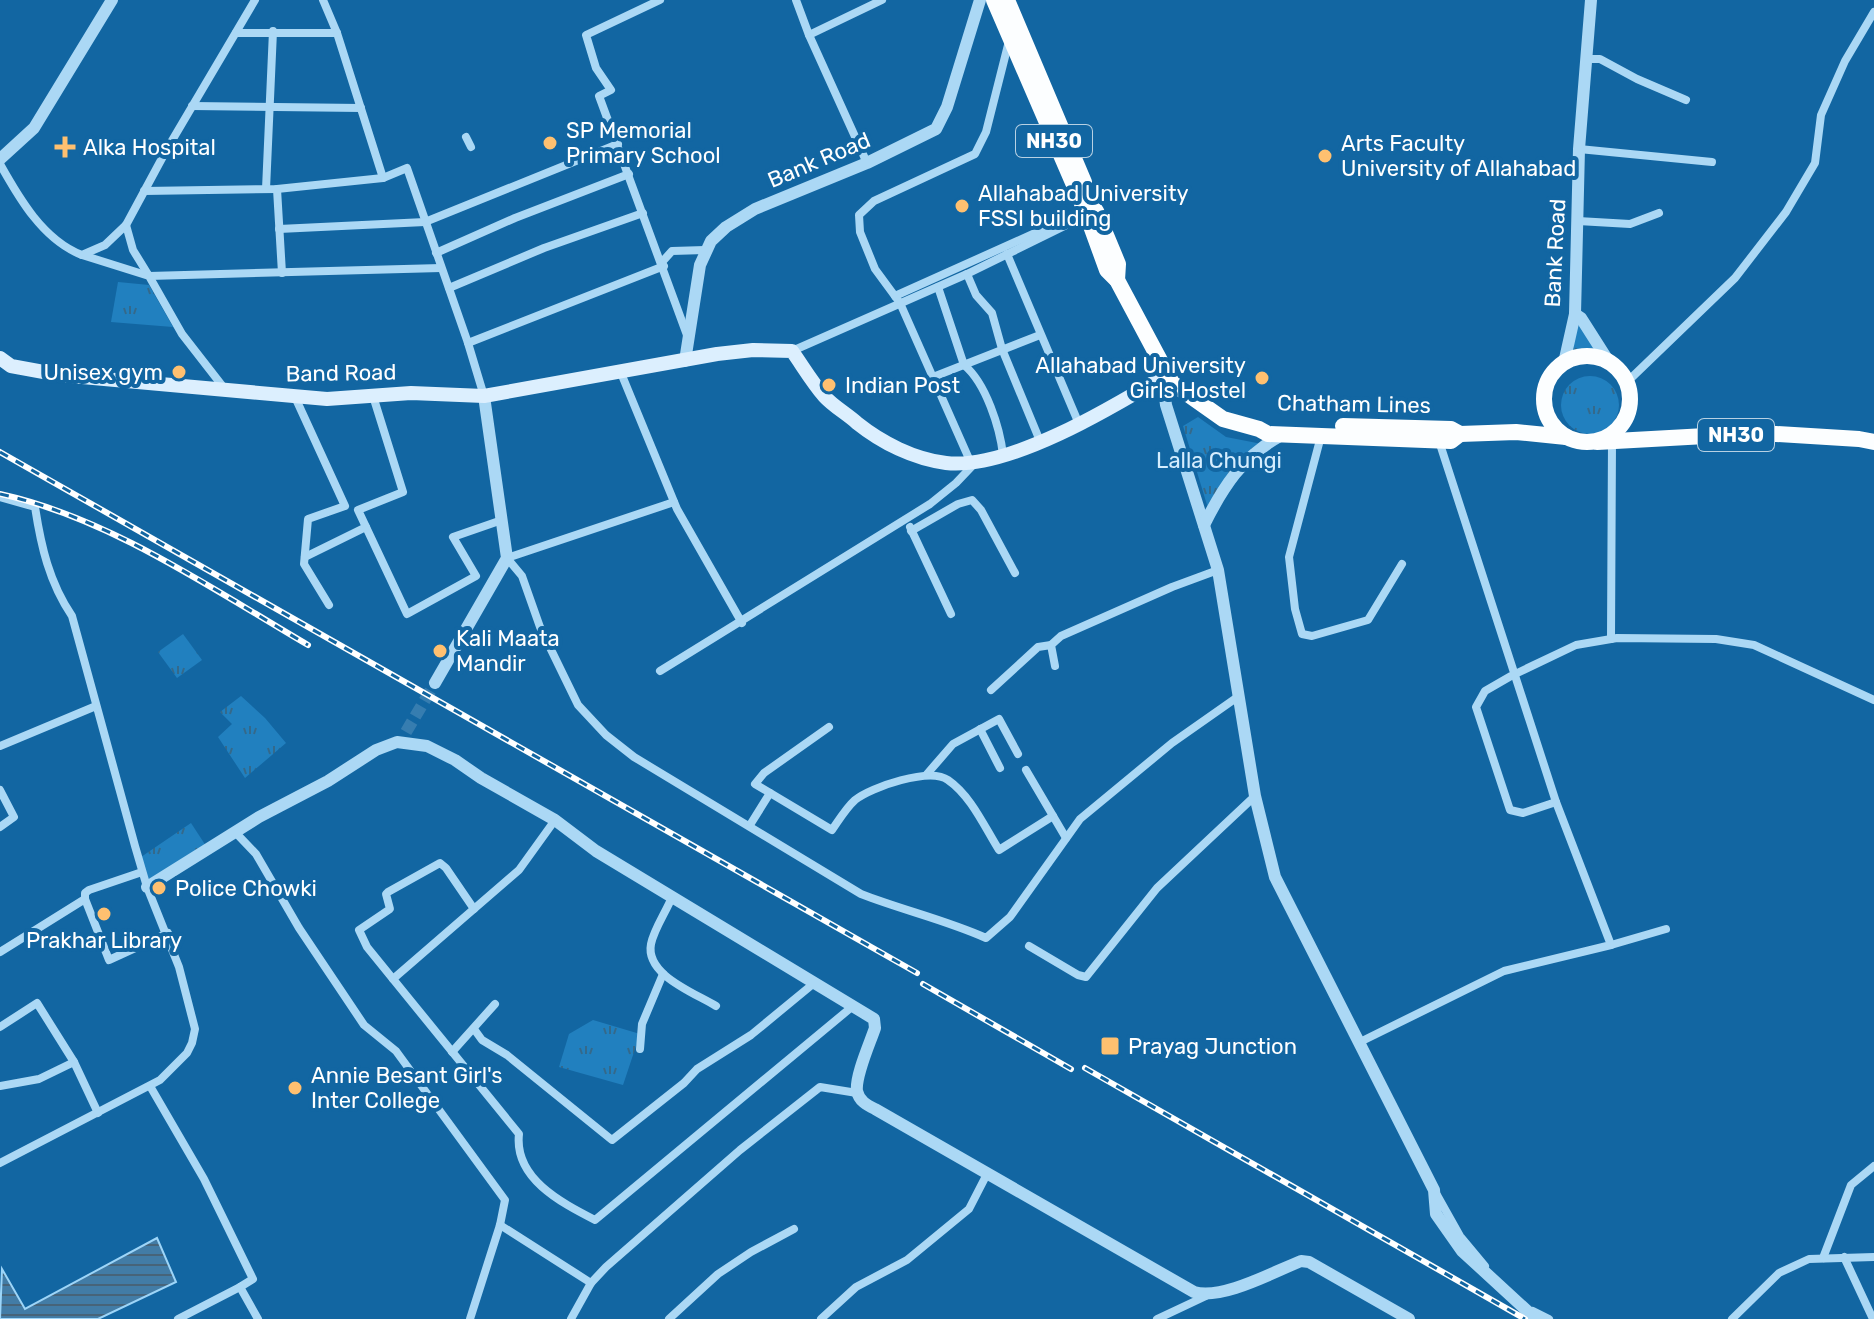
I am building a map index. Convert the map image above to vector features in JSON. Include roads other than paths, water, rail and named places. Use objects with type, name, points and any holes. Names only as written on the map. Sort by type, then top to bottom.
[{"type":"highway","name":"NH30","points":[[994,0],[1087,215],[1107,270],[1117,280],[1169,379],[1223,419],[1259,429]]},
{"type":"highway","points":[[1007,0],[1118,264],[1117,280]]},
{"type":"highway","points":[[1566,437],[1554,428],[1547,415],[1544,401],[1546,386],[1553,373],[1564,363],[1586,356],[1609,362],[1619,370],[1630,394],[1626,418],[1605,441]]},
{"type":"highway","name":"NH30","points":[[1626,418],[1652,430],[1770,424],[1874,432]]},
{"type":"highway","name":"Chatham Lines","points":[[1460,434],[1451,441],[1438,441],[1268,434],[1259,429],[1270,422],[1451,429],[1460,434],[1516,432],[1566,437],[1586,443],[1760,433],[1874,442]]},
{"type":"main road","name":"Band Road","points":[[0,358],[11,366],[60,375],[327,399],[411,393],[484,396],[753,350],[792,351]]},
{"type":"main road","points":[[792,351],[825,397],[871,434],[913,455],[948,463],[1003,455],[1040,441],[1093,419],[1169,379]]},
{"type":"main road","points":[[0,369],[20,368]]},
{"type":"street","points":[[112,0],[34,128],[0,162],[20,200],[45,229],[71,251],[149,276],[441,268]]},
{"type":"street","points":[[82,255],[105,245],[126,225],[255,0]]},
{"type":"street","points":[[323,0],[337,33],[383,178]]},
{"type":"street","points":[[660,0],[586,35],[596,68],[611,90],[599,96],[687,336]]},
{"type":"street","points":[[796,0],[867,163]]},
{"type":"street","points":[[809,35],[882,0]]},
{"type":"street","name":"Bank Road","points":[[705,250],[726,227],[755,209],[867,163],[936,129],[947,107],[980,0]]},
{"type":"street","name":"Bank Road","points":[[1564,363],[1575,314],[1579,149],[1591,0]]},
{"type":"street","points":[[1627,382],[1735,278],[1786,212],[1815,163],[1821,115],[1845,61],[1874,12]]},
{"type":"street","points":[[266,189],[273,31]]},
{"type":"street","points":[[236,33],[337,33]]},
{"type":"street","points":[[660,671],[907,519],[956,483],[974,460],[898,299],[875,269],[860,232],[859,215],[874,201],[975,154],[986,132],[1010,38]]},
{"type":"street","points":[[1587,59],[1600,59],[1686,100]]},
{"type":"street","points":[[192,106],[361,108]]},
{"type":"street","points":[[466,137],[471,147]]},
{"type":"street","points":[[279,229],[425,222],[618,144]]},
{"type":"street","points":[[1579,149],[1712,162]]},
{"type":"street","points":[[144,191],[277,189],[383,178],[407,168],[484,396],[507,558],[522,576],[540,627],[578,705],[606,735],[634,757],[861,894],[986,938],[1010,917],[1080,819],[1172,743],[1239,696]]},
{"type":"street","points":[[436,253],[515,218],[629,174]]},
{"type":"street","points":[[277,189],[282,273]]},
{"type":"street","points":[[449,288],[544,248],[643,213]]},
{"type":"street","points":[[1578,221],[1630,224],[1659,213]]},
{"type":"street","points":[[898,299],[938,287],[1087,215]]},
{"type":"street","points":[[792,351],[1055,224]]},
{"type":"street","points":[[126,225],[133,250],[182,334],[224,388]]},
{"type":"street","points":[[468,343],[663,264],[672,251],[705,250],[687,336],[685,361]]},
{"type":"street","points":[[1007,254],[1079,424]]},
{"type":"street","points":[[967,274],[976,295],[992,313],[1002,349],[1040,441]]},
{"type":"street","points":[[938,287],[964,365],[973,372],[993,412],[1003,455]]},
{"type":"street","points":[[1575,314],[1581,318],[1609,362]]},
{"type":"street","points":[[933,377],[1040,335]]},
{"type":"street","points":[[621,373],[674,502],[742,623]]},
{"type":"street","points":[[1169,379],[1166,405],[1218,570],[1255,796],[1275,877],[1460,1236],[1494,1277],[1532,1311],[1549,1319]]},
{"type":"street","points":[[373,396],[403,492],[358,510],[407,614],[476,576],[453,537],[502,520]]},
{"type":"street","points":[[295,397],[345,506],[308,519],[304,564],[329,605]]},
{"type":"street","points":[[1204,525],[1219,495],[1245,460],[1284,433]]},
{"type":"street","points":[[1321,435],[1289,557],[1295,609],[1302,634],[1312,636],[1368,620],[1402,564]]},
{"type":"street","points":[[1438,441],[1556,802],[1611,945]]},
{"type":"street","points":[[1605,441],[1611,639]]},
{"type":"street","points":[[0,497],[35,507],[42,552],[60,599],[72,616],[142,872],[168,933],[195,1029],[187,1053],[160,1080],[0,1163]]},
{"type":"street","points":[[911,531],[958,504],[972,500],[981,510],[1015,573]]},
{"type":"street","points":[[435,683],[507,558],[674,502]]},
{"type":"street","points":[[907,519],[951,614]]},
{"type":"street","points":[[305,557],[366,527]]},
{"type":"street","points":[[991,690],[1038,647],[1051,645],[1061,636],[1089,622],[1218,570]]},
{"type":"street","points":[[1556,802],[1523,813],[1510,810],[1476,707],[1485,691],[1576,645],[1611,639],[1716,639],[1754,645],[1874,700]]},
{"type":"street","points":[[1051,645],[1055,666]]},
{"type":"street","points":[[0,746],[96,706]]},
{"type":"street","points":[[927,774],[953,744],[999,719],[1018,754]]},
{"type":"street","points":[[829,727],[764,773],[755,784],[832,830],[853,801],[869,791],[927,774],[946,778],[969,800],[999,850],[1053,816]]},
{"type":"street","points":[[980,729],[1000,768]]},
{"type":"street","points":[[147,887],[280,804],[328,781],[406,732]]},
{"type":"street","points":[[376,750],[397,742],[427,746],[555,820],[596,851],[874,1019],[875,1028],[858,1081],[857,1093],[862,1102],[1158,1273],[1206,1296]]},
{"type":"street","points":[[1026,770],[1066,838]]},
{"type":"street","points":[[0,790],[14,817],[0,827]]},
{"type":"street","points":[[750,825],[770,793]]},
{"type":"street","points":[[1029,946],[1086,977],[1157,888],[1255,796]]},
{"type":"street","points":[[393,979],[519,870],[555,820]]},
{"type":"street","points":[[235,832],[256,854],[299,928],[364,1025],[396,1051],[505,1200],[470,1319]]},
{"type":"street","points":[[474,909],[440,863],[388,892],[390,909],[359,930],[367,947],[519,1134],[517,1148],[521,1163],[557,1201],[595,1220],[853,1006]]},
{"type":"street","points":[[142,872],[85,893],[109,960],[168,933]]},
{"type":"street","points":[[672,897],[651,945],[652,959],[663,974],[716,1006]]},
{"type":"street","points":[[0,952],[85,899]]},
{"type":"street","points":[[1360,1042],[1504,971],[1666,929]]},
{"type":"street","points":[[640,1049],[642,1024],[663,974]]},
{"type":"street","points":[[474,1029],[482,1040],[507,1055],[612,1140],[684,1083],[697,1069],[751,1035],[813,984]]},
{"type":"street","points":[[0,1027],[37,1003],[74,1062],[98,1113]]},
{"type":"street","points":[[452,1052],[495,1004]]},
{"type":"street","points":[[0,1086],[39,1079],[74,1062]]},
{"type":"street","points":[[150,1086],[204,1179],[253,1279],[178,1319]]},
{"type":"street","points":[[571,1319],[591,1283],[606,1267],[740,1150],[820,1087],[857,1093]]},
{"type":"street","points":[[1823,1258],[1851,1185],[1874,1166]]},
{"type":"street","points":[[821,1319],[856,1287],[907,1260],[969,1209],[987,1174]]},
{"type":"street","points":[[1434,1190],[1436,1214],[1462,1251],[1536,1319]]},
{"type":"street","points":[[500,1225],[591,1283]]},
{"type":"street","points":[[669,1319],[718,1274],[794,1229]]},
{"type":"street","points":[[1844,1257],[1873,1319]]},
{"type":"street","points":[[1732,1319],[1779,1273],[1809,1259],[1874,1257]]},
{"type":"street","points":[[1157,1319],[1206,1296],[1301,1261],[1309,1262],[1409,1319]]},
{"type":"street","points":[[240,1287],[258,1319]]},
{"type":"tunnel","points":[[406,732],[435,683]]},
{"type":"railway","points":[[0,452],[917,973]]},
{"type":"railway","points":[[0,494],[41,505],[120,538],[197,579],[308,645]]},
{"type":"railway","points":[[923,984],[1071,1069]]},
{"type":"railway","points":[[1085,1068],[1525,1319]]},
{"type":"place","name":"SP Memorial Primary School","points":[[550,143]]},
{"type":"place","name":"Alka Hospital","points":[[65,147]]},
{"type":"place","name":"Arts Faculty University of Allahabad","points":[[1325,156]]},
{"type":"place","name":"Allahabad University FSSI building","points":[[962,206]]},
{"type":"place","name":"Unisex gym","points":[[179,372]]},
{"type":"place","name":"Allahabad University Girls Hostel","points":[[1262,378]]},
{"type":"place","name":"Indian Post","points":[[829,385]]},
{"type":"place","name":"Kali Maata Mandir","points":[[440,651]]},
{"type":"place","name":"Police Chowki","points":[[159,888]]},
{"type":"place","name":"Prakhar Library","points":[[104,914]]},
{"type":"place","name":"Prayag Junction","points":[[1110,1046]]},
{"type":"place","name":"Annie Besant Girl's Inter College","points":[[295,1088]]},
{"type":"park label","name":"Lalla Chungi","points":[[1219,460]]}]
